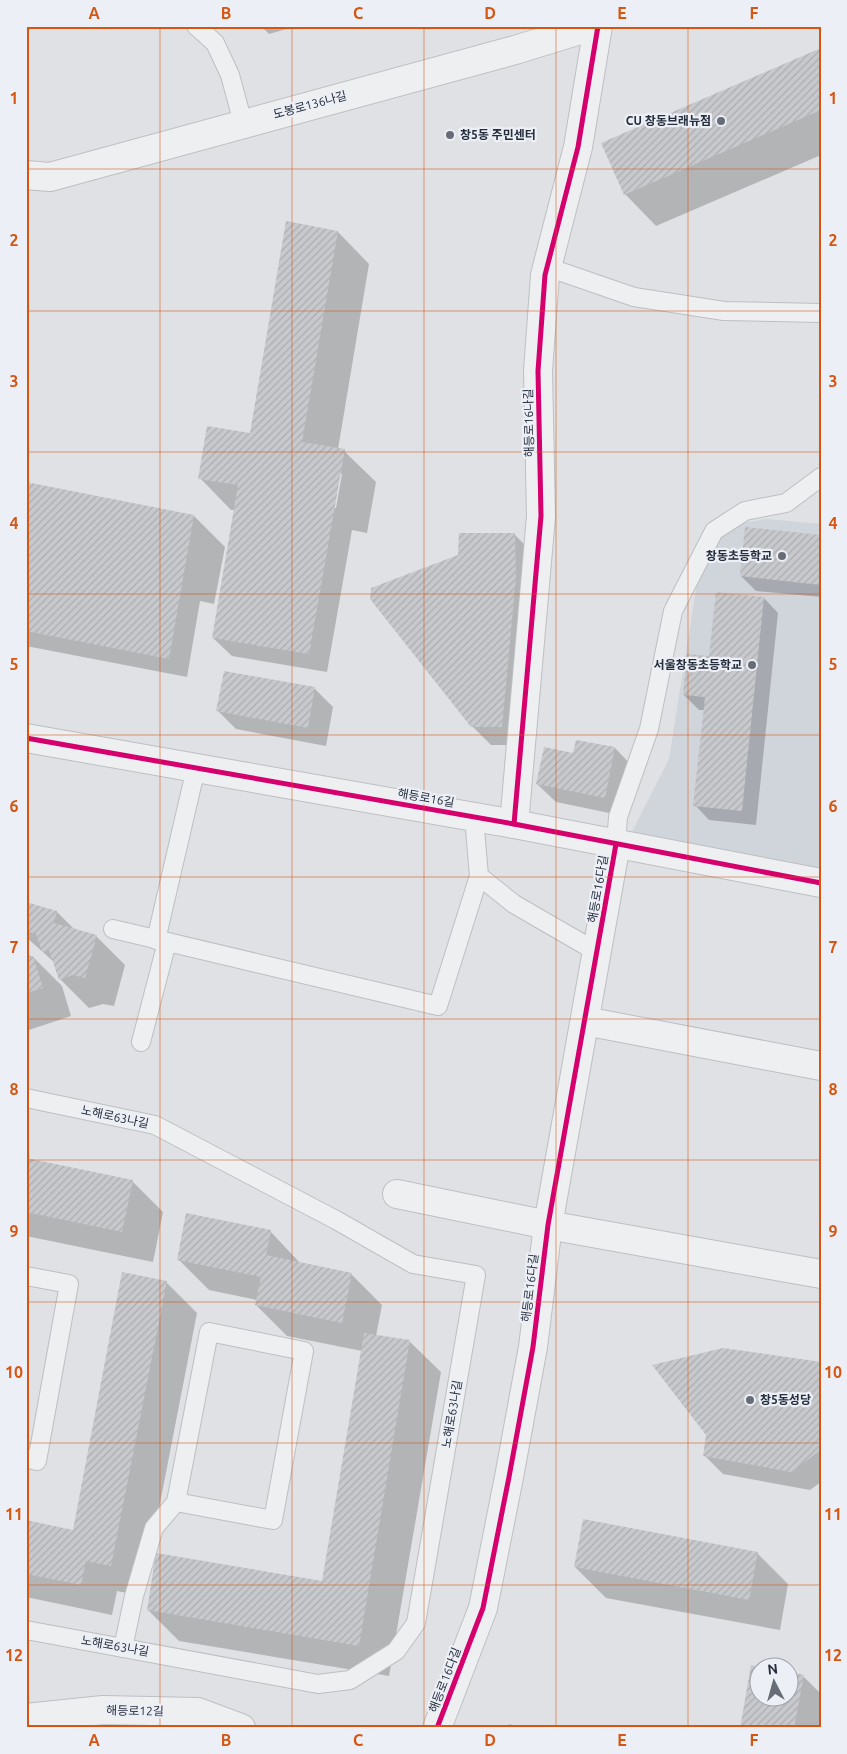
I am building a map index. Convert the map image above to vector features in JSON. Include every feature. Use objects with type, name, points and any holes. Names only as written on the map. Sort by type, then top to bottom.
[{"type":"street","name":"도봉로136나길","points":[[26,175],[50,176],[515,50],[593,26]]},
{"type":"street","name":"해등로16나길","points":[[514,824],[541,516],[538,371],[547,267],[578,147],[598,26]]},
{"type":"street","name":"해등로16길","points":[[26,738],[514,824],[821,883]]},
{"type":"street","name":"해등로16다길","points":[[437,1728],[483,1608],[533,1347],[548,1225],[616,844]]},
{"type":"street","points":[[585,1021],[821,1066]]},
{"type":"street","points":[[398,1194],[548,1225],[821,1274]]},
{"type":"street","name":"해등로12길","points":[[26,1718],[103,1710],[198,1712],[242,1728]]},
{"type":"lane","points":[[196,26],[215,43],[230,75],[243,123]]},
{"type":"lane","points":[[547,267],[643,298],[724,311],[821,313]]},
{"type":"lane","points":[[616,844],[618,817],[649,729],[673,611],[714,531],[745,511],[786,503],[821,478]]},
{"type":"lane","points":[[141,1042],[196,768]]},
{"type":"lane","points":[[113,929],[438,1006],[479,876],[474,817]]},
{"type":"lane","points":[[479,876],[514,904],[598,952]]},
{"type":"lane","name":"노해로63나길","points":[[26,1098],[155,1125],[336,1220],[413,1264],[476,1275],[416,1623],[396,1651],[350,1680],[318,1684],[26,1630]]},
{"type":"lane","points":[[26,1276],[69,1284],[37,1461],[26,1458]]},
{"type":"lane","points":[[124,1648],[134,1596],[154,1528],[176,1502],[209,1332],[304,1350],[273,1520],[176,1502]]},
{"type":"shaded area","name":"서울창동초등학교","points":[[767,519],[821,524],[821,869],[632,832],[669,759],[699,570],[729,525]]},
{"type":"building","points":[[821,48],[821,110],[624,195],[601,143]]},
{"type":"building","points":[[286,221],[338,231],[302,442],[345,449],[309,654],[212,638],[238,485],[198,479],[207,426],[250,433]]},
{"type":"building","points":[[26,482],[194,515],[169,659],[26,631]]},
{"type":"building","name":"창동초등학교","points":[[745,527],[821,535],[821,585],[740,576]]},
{"type":"building","points":[[459,533],[515,533],[516,577],[502,727],[471,727],[370,599],[371,588],[458,555]]},
{"type":"building","points":[[716,592],[764,597],[742,811],[693,806],[705,697],[683,695],[687,654],[709,656]]},
{"type":"building","points":[[224,671],[315,687],[308,728],[216,711]]},
{"type":"building","points":[[576,740],[615,747],[605,798],[536,784],[544,747],[573,753]]},
{"type":"building","points":[[26,902],[57,911],[54,923],[97,935],[85,978],[73,975],[59,980],[49,950],[42,952],[36,934],[26,931]]},
{"type":"building","points":[[33,956],[43,988],[26,993],[26,959]]},
{"type":"building","points":[[26,1158],[133,1180],[122,1232],[26,1212]]},
{"type":"building","points":[[186,1213],[271,1230],[266,1255],[352,1273],[342,1323],[255,1305],[261,1277],[177,1260]]},
{"type":"building","points":[[122,1272],[167,1281],[111,1566],[86,1561],[81,1585],[26,1574],[26,1520],[73,1530]]},
{"type":"building","points":[[364,1333],[410,1340],[359,1646],[147,1610],[156,1553],[322,1581]]},
{"type":"building","name":"창5동성당","points":[[723,1348],[821,1362],[821,1450],[791,1472],[703,1456],[706,1435],[652,1365]]},
{"type":"building","points":[[583,1519],[758,1552],[749,1600],[574,1567]]},
{"type":"building","points":[[750,1671],[750,1706],[798,1706],[794,1728],[740,1728]]},
{"type":"building","points":[[800,1674],[804,1675],[800,1696]]},
{"type":"building","points":[[509,1724],[522,1727],[522,1728],[508,1728]]},
{"type":"cycle path","points":[[514,824],[541,516],[538,371],[545,275],[578,147],[598,26]]},
{"type":"cycle path","points":[[26,738],[514,824],[821,883]]},
{"type":"cycle path","points":[[437,1728],[483,1608],[533,1347],[548,1225],[616,844]]},
{"type":"place","name":"CU 창동브래뉴점","points":[[721,121]]},
{"type":"place","name":"창5동 주민센터","points":[[450,135]]},
{"type":"place","name":"창동초등학교","points":[[782,556]]},
{"type":"place","name":"서울창동초등학교","points":[[752,665]]},
{"type":"place","name":"창5동성당","points":[[750,1400]]}]
